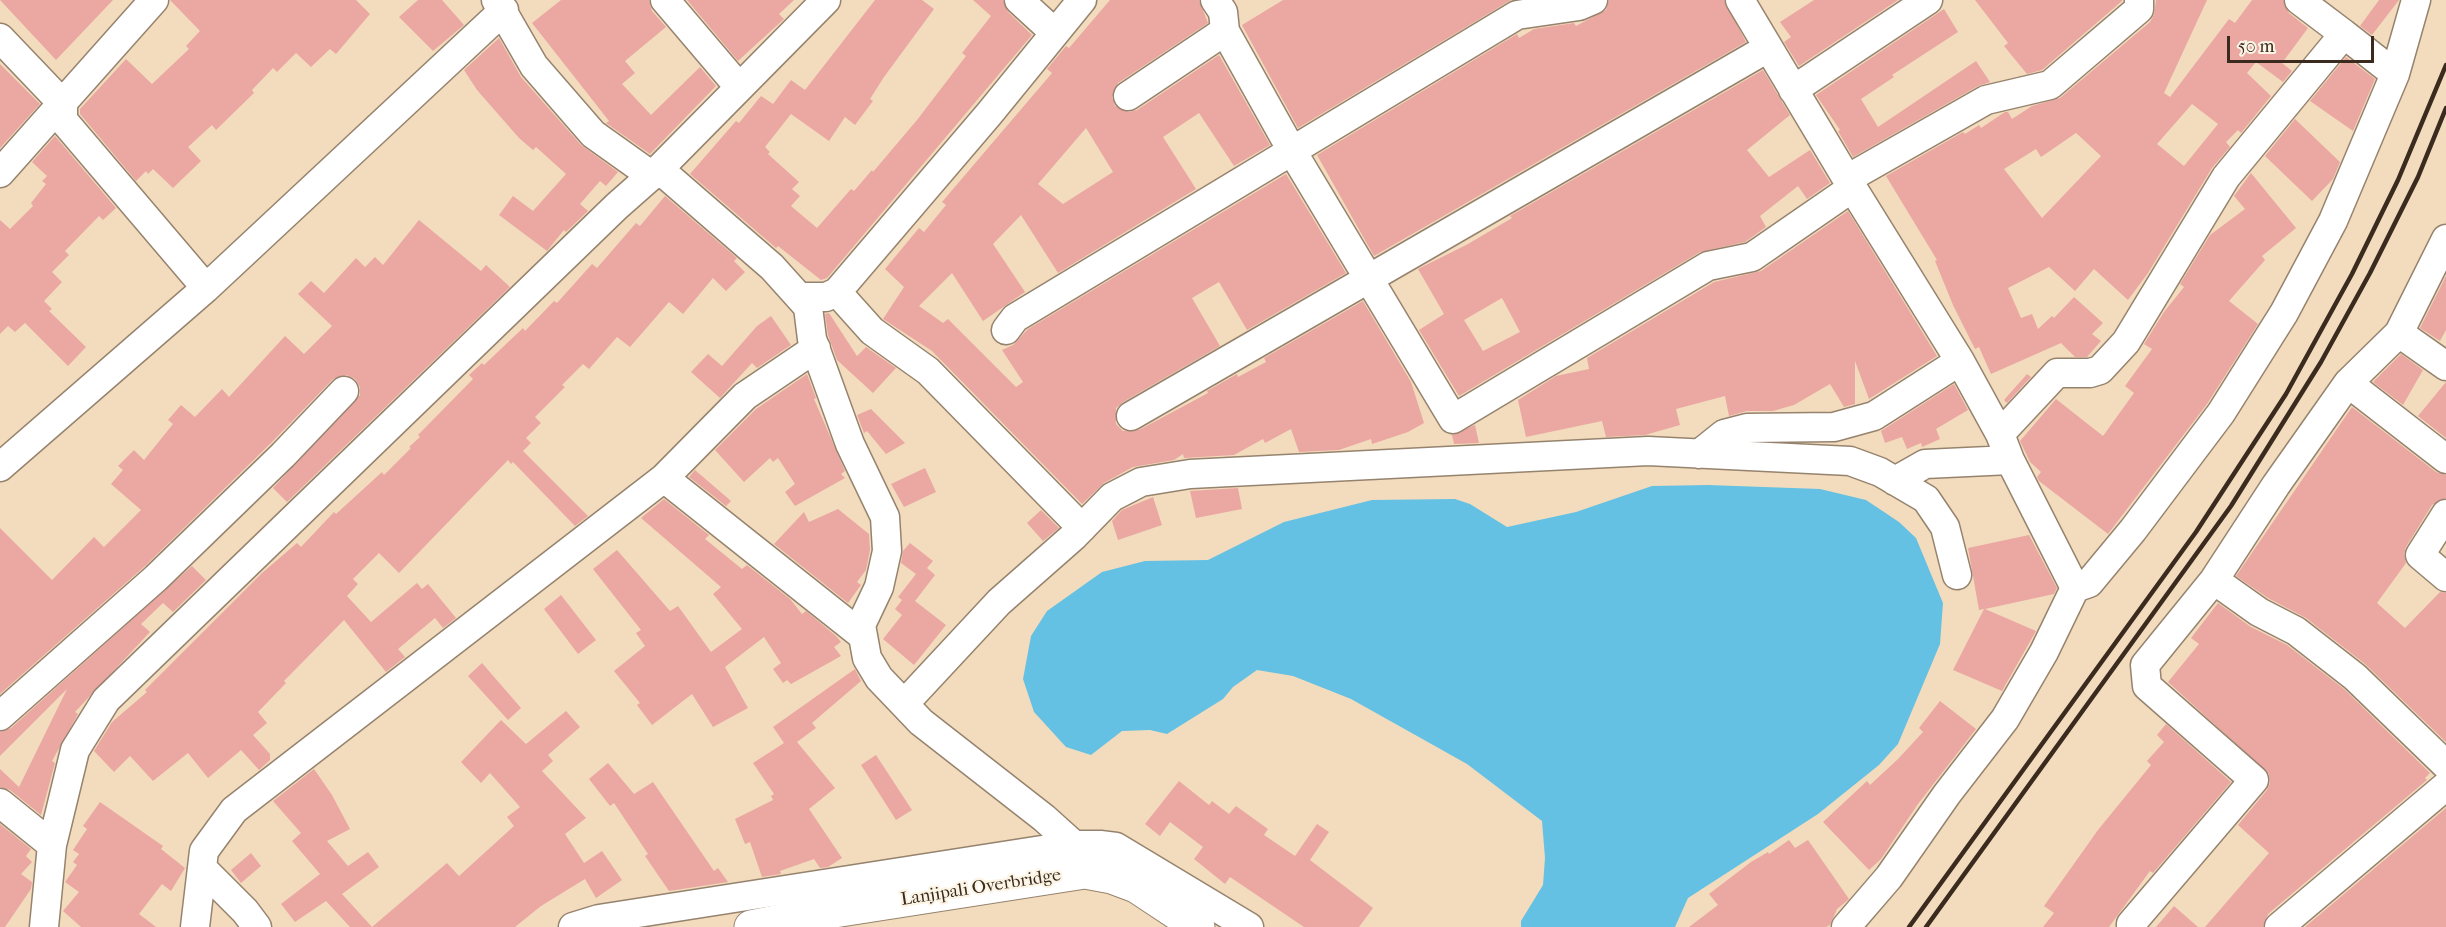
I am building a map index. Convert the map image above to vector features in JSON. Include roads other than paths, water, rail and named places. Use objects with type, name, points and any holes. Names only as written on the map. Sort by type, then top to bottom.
[{"type":"main road","name":"Lanjipali Overbridge","points":[[751,927],[821,913],[1085,872],[1112,877],[1136,886],[1198,927]]},
{"type":"street","points":[[0,173],[154,0]]},
{"type":"street","points":[[665,0],[739,87]]},
{"type":"street","points":[[44,927],[52,845],[75,750],[106,700],[617,206],[655,172],[825,0]]},
{"type":"street","points":[[1019,0],[1055,33]]},
{"type":"street","points":[[802,297],[826,297],[837,292],[1082,0]]},
{"type":"street","points":[[1005,330],[1015,318],[1518,15],[1580,6],[1593,0]]},
{"type":"street","points":[[1740,0],[1849,184],[1960,361],[2075,588]]},
{"type":"street","points":[[1793,90],[1928,0]]},
{"type":"street","points":[[1128,96],[1227,11],[1292,151],[1367,280],[1453,419],[1708,266],[1752,257],[1849,184],[1986,100],[2050,85],[2139,9],[2139,0]]},
{"type":"street","points":[[2299,0],[2395,75]]},
{"type":"street","points":[[1846,927],[1889,877],[1947,794],[2005,719],[2044,652],[2075,588],[2089,583],[2133,530],[2222,413],[2284,313],[2333,221],[2395,75],[2416,0]]},
{"type":"street","points":[[0,467],[206,288],[500,5],[534,66],[593,134],[655,172],[772,267],[802,297],[808,307],[816,348],[850,444],[885,517],[888,551],[879,587],[861,625],[867,658],[879,678],[921,722],[1044,818],[1074,845]]},
{"type":"street","points":[[1895,481],[1925,464],[2005,447],[2057,373],[2090,373],[2100,370],[2127,342],[2226,177],[2344,34]]},
{"type":"street","points":[[0,38],[63,104],[63,120],[206,288]]},
{"type":"street","points":[[1131,416],[1767,48]]},
{"type":"street","points":[[2131,927],[2131,924],[2253,780],[2147,686],[2145,665],[2214,580],[2276,484],[2348,383],[2399,333],[2446,239]]},
{"type":"street","points":[[837,292],[872,331],[928,371],[1082,528]]},
{"type":"street","points":[[2399,333],[2443,357]]},
{"type":"street","points":[[195,927],[204,851],[234,810],[664,478],[745,396],[816,348]]},
{"type":"street","points":[[1699,453],[1724,434],[1747,428],[1834,427],[1874,416],[1960,361]]},
{"type":"street","points":[[2348,383],[2446,459]]},
{"type":"street","points":[[0,716],[156,578],[283,455],[344,391]]},
{"type":"street","points":[[904,704],[999,602],[1082,528],[1112,497],[1141,482],[1190,474],[1648,451],[1850,461],[1895,481],[1926,499],[1945,527],[1957,575]]},
{"type":"street","points":[[664,478],[864,636]]},
{"type":"street","points":[[2446,514],[2420,555],[2446,577]]},
{"type":"street","points":[[2214,580],[2259,612],[2296,631],[2355,677],[2446,765]]},
{"type":"street","points":[[2280,927],[2446,786]]},
{"type":"street","points":[[0,803],[52,845]]},
{"type":"street","points":[[573,927],[599,919],[1074,845],[1116,847],[1249,927]]},
{"type":"street","points":[[202,868],[245,911],[257,927]]},
{"type":"water","points":[[1708,485],[1820,489],[1866,500],[1899,522],[1916,538],[1943,603],[1940,644],[1898,744],[1879,765],[1818,814],[1688,898],[1675,927],[1521,927],[1521,921],[1543,885],[1545,858],[1542,821],[1467,764],[1351,699],[1293,676],[1257,670],[1233,687],[1223,699],[1167,734],[1150,730],[1122,731],[1091,755],[1066,747],[1034,712],[1023,679],[1031,636],[1047,611],[1102,572],[1145,561],[1208,560],[1284,522],[1372,500],[1455,499],[1470,504],[1507,527],[1576,512],[1652,486]]},
{"type":"railway","points":[[1909,927],[2196,532],[2286,394],[2352,274],[2398,180],[2446,65]]},
{"type":"railway","points":[[1926,927],[2231,506],[2321,362],[2370,273],[2418,177],[2446,108]]}]
